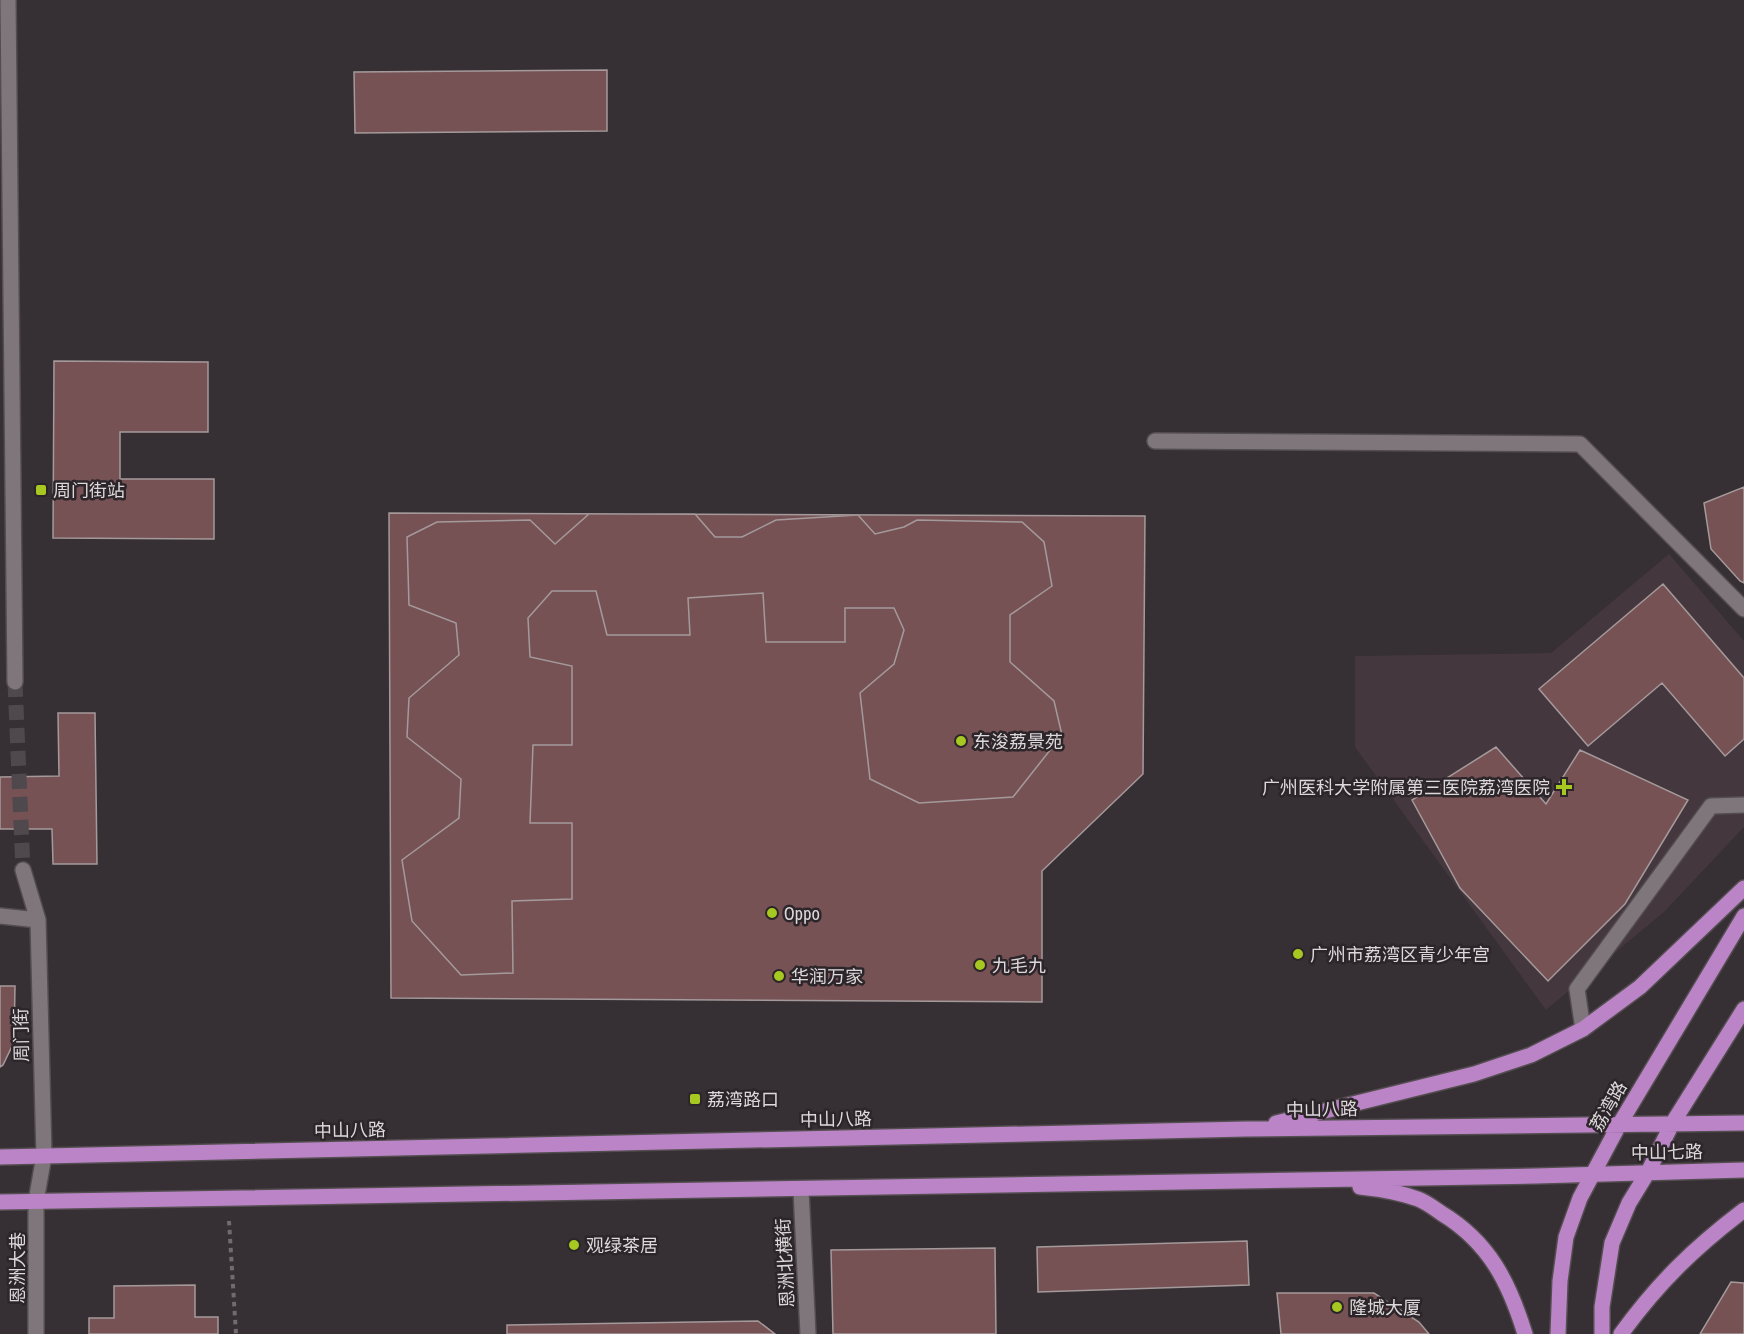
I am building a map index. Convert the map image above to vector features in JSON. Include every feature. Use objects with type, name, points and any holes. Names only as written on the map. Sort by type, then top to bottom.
[{"type":"main road","points":[[1246,1130],[1474,1074],[1531,1054],[1583,1029],[1640,987],[1744,888]]},
{"type":"main road","name":"荔湾路","points":[[1558,1334],[1560,1281],[1566,1237],[1580,1198],[1619,1125],[1744,916]]},
{"type":"main road","points":[[1602,1334],[1602,1307],[1612,1243],[1629,1203],[1648,1172],[1672,1124],[1744,1009]]},
{"type":"main road","name":"中山七路","points":[[1672,1124],[1744,1123]]},
{"type":"main road","name":"中山八路","points":[[0,1157],[1246,1130],[1672,1124]]},
{"type":"main road","name":"中山七路","points":[[1592,1173],[1744,1170]]},
{"type":"main road","points":[[0,1202],[801,1190],[1592,1173]]},
{"type":"main road","points":[[1285,1181],[1385,1190],[1419,1199],[1452,1220],[1480,1243],[1497,1266],[1516,1305],[1525,1334]]},
{"type":"main road","points":[[1621,1334],[1662,1281],[1713,1233],[1744,1210]]},
{"type":"street","points":[[5,5],[15,682]]},
{"type":"street","points":[[1155,441],[1580,444],[1744,609]]},
{"type":"street","points":[[1583,1029],[1577,989],[1711,806],[1744,805]]},
{"type":"street","name":"周门街","points":[[23,870],[38,920],[44,1156],[36,1201]]},
{"type":"street","points":[[0,916],[38,920]]},
{"type":"street","name":"恩洲北横街","points":[[801,1190],[808,1334]]},
{"type":"street","name":"恩洲大巷","points":[[36,1201],[36,1334]]},
{"type":"path","points":[[228,1198],[236,1334]]},
{"type":"shaded area","name":"广州医科大学附属第三医院荔湾医院","points":[[1669,554],[1744,641],[1744,827],[1664,912],[1546,1010],[1355,747],[1355,656],[1551,653]]},
{"type":"building","points":[[607,70],[607,131],[355,133],[354,72]]},
{"type":"building","points":[[54,361],[208,362],[208,432],[120,432],[120,479],[214,479],[214,539],[53,538]]},
{"type":"building","points":[[1744,487],[1744,583],[1711,549],[1704,503]]},
{"type":"building","points":[[389,513],[1145,516],[1143,774],[1042,871],[1042,1002],[391,998]]},
{"type":"building","name":"东浚荔景苑","points":[[589,514],[695,514],[715,537],[742,537],[776,520],[858,515],[875,534],[904,527],[917,520],[1022,522],[1044,542],[1052,586],[1010,615],[1010,662],[1054,701],[1062,735],[1013,797],[919,803],[870,779],[860,693],[894,664],[904,630],[894,608],[845,608],[845,642],[766,642],[763,593],[688,598],[690,635],[607,635],[596,591],[552,591],[528,618],[530,657],[572,666],[572,745],[533,745],[530,823],[572,823],[572,899],[512,901],[513,973],[461,975],[412,921],[402,860],[459,818],[461,779],[407,737],[409,698],[459,655],[456,623],[409,605],[407,537],[437,522],[530,520],[555,544]]},
{"type":"building","points":[[1663,584],[1744,678],[1744,739],[1725,756],[1662,683],[1588,746],[1539,689]]},
{"type":"building","points":[[58,713],[95,713],[97,864],[53,864],[52,829],[0,829],[0,777],[59,776]]},
{"type":"building","points":[[1496,747],[1546,804],[1580,750],[1688,800],[1625,904],[1548,981],[1460,888],[1412,800]]},
{"type":"building","points":[[0,986],[15,986],[14,1042],[0,1067]]},
{"type":"building","points":[[1247,1241],[1249,1285],[1038,1292],[1037,1247]]},
{"type":"building","points":[[995,1248],[996,1334],[833,1334],[831,1250]]},
{"type":"building","points":[[1731,1282],[1744,1283],[1744,1334],[1700,1334]]},
{"type":"building","points":[[195,1285],[195,1317],[218,1317],[218,1334],[89,1334],[89,1318],[114,1318],[114,1286]]},
{"type":"building","name":"隆城大厦","points":[[1277,1293],[1374,1293],[1419,1322],[1429,1334],[1281,1334]]},
{"type":"building","points":[[758,1321],[775,1334],[507,1334],[507,1325]]},
{"type":"tunnel","points":[[15,682],[23,870]]},
{"type":"place","name":"周门街站","points":[[41,490]]},
{"type":"place","name":"东浚荔景苑","points":[[961,741]]},
{"type":"place","name":"广州医科大学附属第三医院荔湾医院","points":[[1564,787]]},
{"type":"place","name":"Oppo","points":[[772,913]]},
{"type":"place","name":"广州市荔湾区青少年宫","points":[[1298,954]]},
{"type":"place","name":"九毛九","points":[[980,965]]},
{"type":"place","name":"华润万家","points":[[779,976]]},
{"type":"place","name":"荔湾路口","points":[[695,1099]]},
{"type":"place","name":"观绿茶居","points":[[574,1245]]},
{"type":"place","name":"隆城大厦","points":[[1337,1307]]}]
